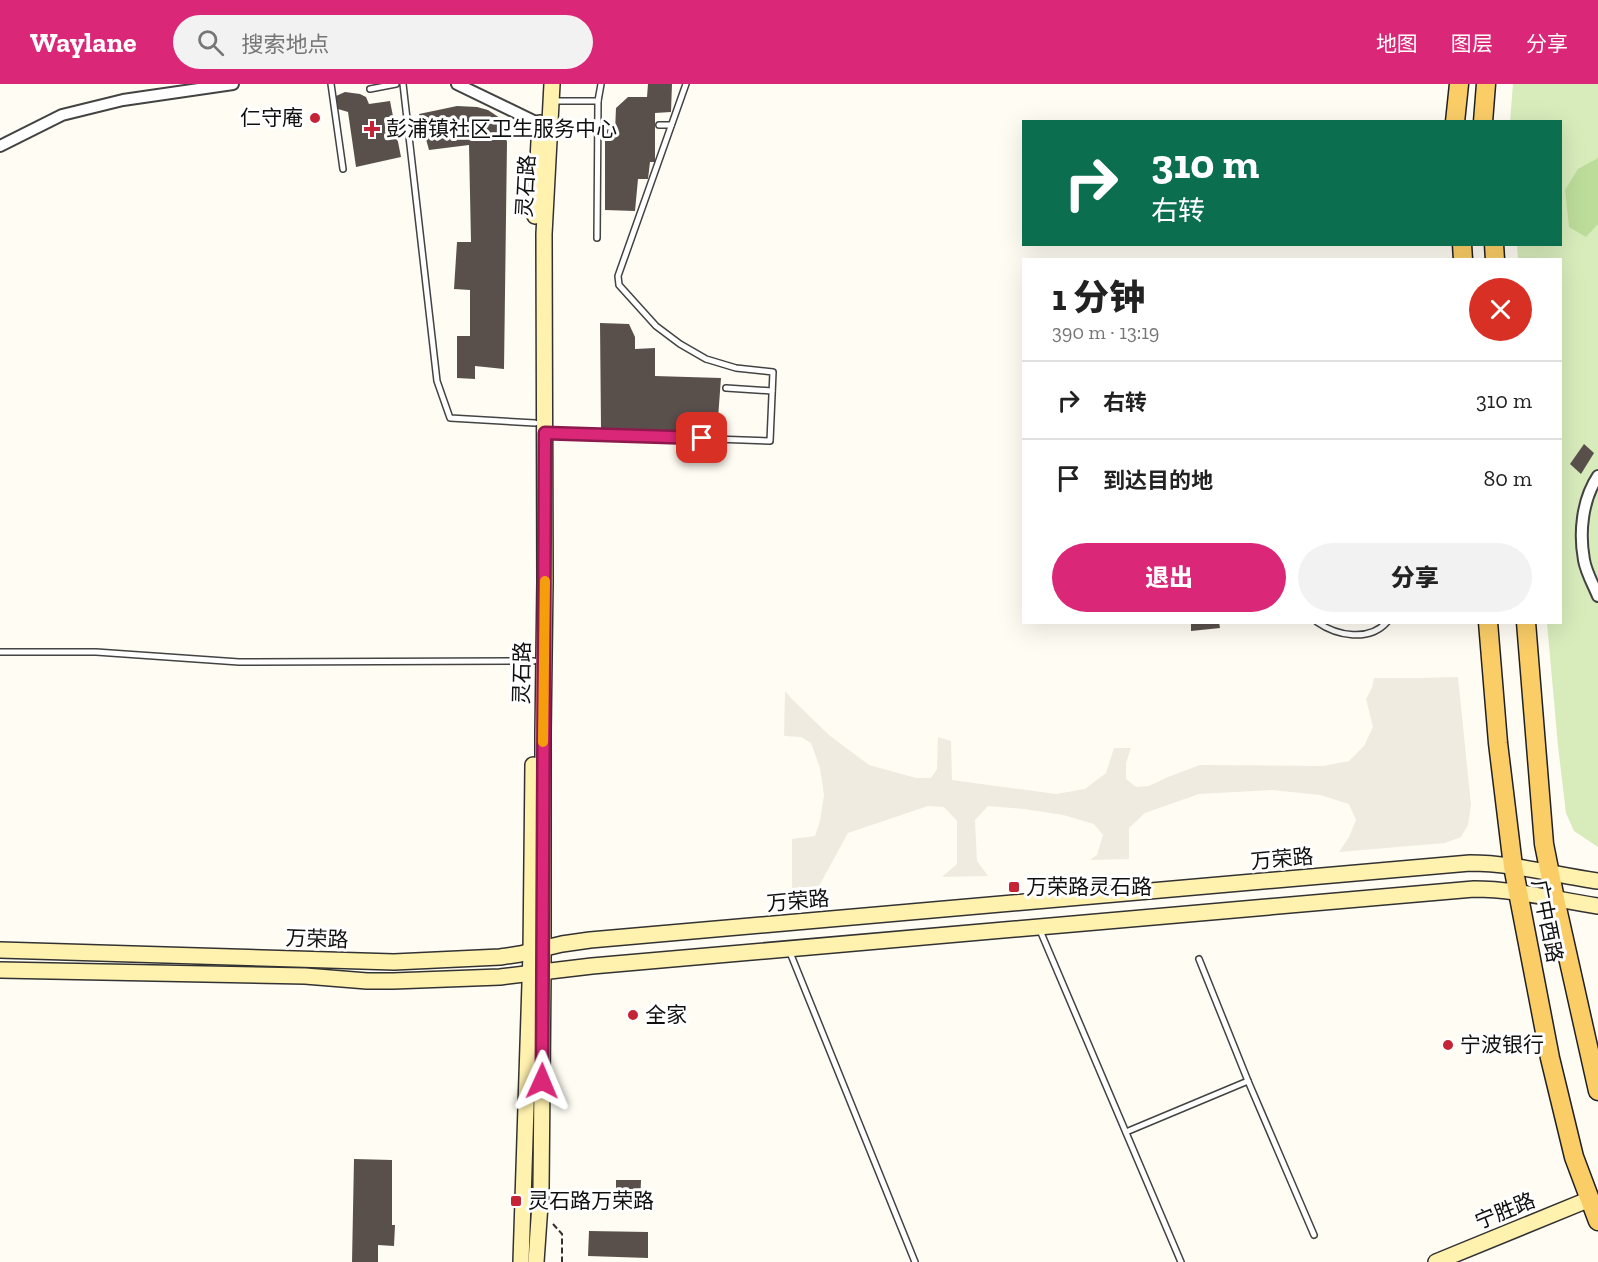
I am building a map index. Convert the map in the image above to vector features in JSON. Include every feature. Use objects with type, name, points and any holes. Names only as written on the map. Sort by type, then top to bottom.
[{"type":"main road","name":"灵石路","points":[[537,950],[534,662],[544,234],[545,126],[542,84]]},
{"type":"main road","name":"灵石路","points":[[545,126],[551,101],[552,84]]},
{"type":"main road","points":[[1455,120],[1459,84]]},
{"type":"main road","points":[[1483,120],[1486,84]]},
{"type":"main road","name":"灵石路","points":[[521,1262],[537,950],[543,733],[545,581],[540,428]]},
{"type":"main road","name":"广中西路","points":[[1488,624],[1498,743],[1513,866],[1563,1113],[1574,1157],[1598,1221]]},
{"type":"main road","name":"广中西路","points":[[1526,624],[1549,873],[1598,1091]]},
{"type":"main road","name":"万荣路","points":[[0,950],[394,962],[500,957],[590,940],[1424,867],[1492,863],[1598,881]]},
{"type":"main road","name":"万荣路","points":[[0,970],[305,976],[367,981],[447,980],[1474,889],[1518,892],[1598,906]]},
{"type":"main road","name":"灵石路","points":[[536,973],[541,1190],[536,1262]]},
{"type":"main road","name":"宁胜路","points":[[1436,1262],[1590,1199]]},
{"type":"street","points":[[0,146],[62,115],[123,100],[233,84]]},
{"type":"street","points":[[457,84],[545,126]]},
{"type":"street","points":[[1598,476],[1584,508],[1582,535],[1584,561],[1598,596]]},
{"type":"lane","points":[[331,84],[343,169]]},
{"type":"lane","points":[[370,89],[396,84]]},
{"type":"lane","points":[[403,84],[437,381],[450,418],[540,428],[770,441],[773,372],[736,368],[706,359],[680,344],[656,326],[619,285],[618,276],[686,84]]},
{"type":"lane","points":[[597,238],[598,101],[601,84]]},
{"type":"lane","points":[[551,101],[598,101]]},
{"type":"lane","points":[[659,125],[671,125]]},
{"type":"lane","points":[[726,388],[772,391]]},
{"type":"lane","points":[[1320,624],[1333,632],[1352,635],[1371,634],[1384,624]]},
{"type":"lane","points":[[0,652],[96,652],[239,662],[534,662]]},
{"type":"lane","points":[[1039,927],[1180,1262]]},
{"type":"lane","points":[[788,949],[915,1262]]},
{"type":"lane","points":[[1199,959],[1314,1235]]},
{"type":"lane","points":[[1126,1132],[1248,1081]]},
{"type":"path","points":[[539,1210],[562,1234],[562,1262]]},
{"type":"green space","points":[[1513,84],[1598,84],[1598,847],[1574,831],[1566,813],[1547,624],[1562,624],[1562,258],[1518,258],[1517,246],[1562,246],[1562,120],[1510,120]]},
{"type":"green space","points":[[1598,158],[1598,224],[1586,237],[1569,227],[1565,190],[1578,169]]},
{"type":"shaded area","points":[[1458,677],[1471,805],[1468,825],[1461,837],[1445,843],[1339,852],[1356,820],[1349,804],[1320,795],[1272,790],[1199,794],[1145,813],[1129,828],[1129,859],[1090,860],[1097,855],[1103,835],[1094,824],[1063,815],[988,806],[975,820],[977,861],[988,876],[942,877],[957,864],[957,821],[944,807],[928,806],[848,833],[819,886],[792,888],[792,839],[815,836],[824,795],[820,768],[811,743],[801,737],[784,736],[785,691],[829,735],[869,765],[916,778],[931,778],[937,769],[938,737],[951,741],[952,780],[1056,794],[1085,789],[1106,773],[1114,748],[1131,748],[1126,763],[1126,779],[1136,787],[1149,786],[1200,765],[1323,766],[1349,761],[1364,746],[1373,727],[1366,699],[1374,678]]},
{"type":"building","points":[[648,84],[672,84],[671,112],[655,113],[655,162],[650,162],[648,179],[638,179],[635,211],[605,210],[605,129],[615,131],[616,108],[628,97],[647,97]]},
{"type":"building","points":[[345,92],[366,97],[369,104],[390,101],[401,157],[356,167],[348,112],[338,109],[336,96]]},
{"type":"building","points":[[457,106],[488,110],[500,118],[507,142],[504,369],[475,366],[475,379],[457,378],[457,336],[470,336],[470,290],[454,289],[457,242],[471,242],[469,145],[429,150],[419,114]]},
{"type":"building","points":[[600,323],[629,324],[635,337],[635,349],[655,348],[655,376],[721,378],[717,432],[601,428]]},
{"type":"building","points":[[1584,444],[1594,453],[1581,474],[1570,464]]},
{"type":"building","points":[[1191,624],[1219,624],[1220,628],[1191,631]]},
{"type":"building","points":[[354,1159],[392,1160],[394,1246],[378,1245],[378,1262],[352,1262]]},
{"type":"building","points":[[616,1180],[641,1180],[640,1206],[616,1205]]},
{"type":"building","points":[[589,1231],[648,1232],[648,1258],[588,1256]]},
{"type":"slow traffic","points":[[543,742],[545,581]]},
{"type":"place","name":"仁守庵","points":[[315,118]]},
{"type":"place","name":"彭浦镇社区卫生服务中心","points":[[372,129]]},
{"type":"place","name":"万荣路灵石路","points":[[1014,887]]},
{"type":"place","name":"全家","points":[[633,1015]]},
{"type":"place","name":"宁波银行","points":[[1448,1045]]},
{"type":"place","name":"灵石路万荣路","points":[[516,1201]]},
{"type":"route","points":[[542,1081],[545,433],[702,438]]}]
